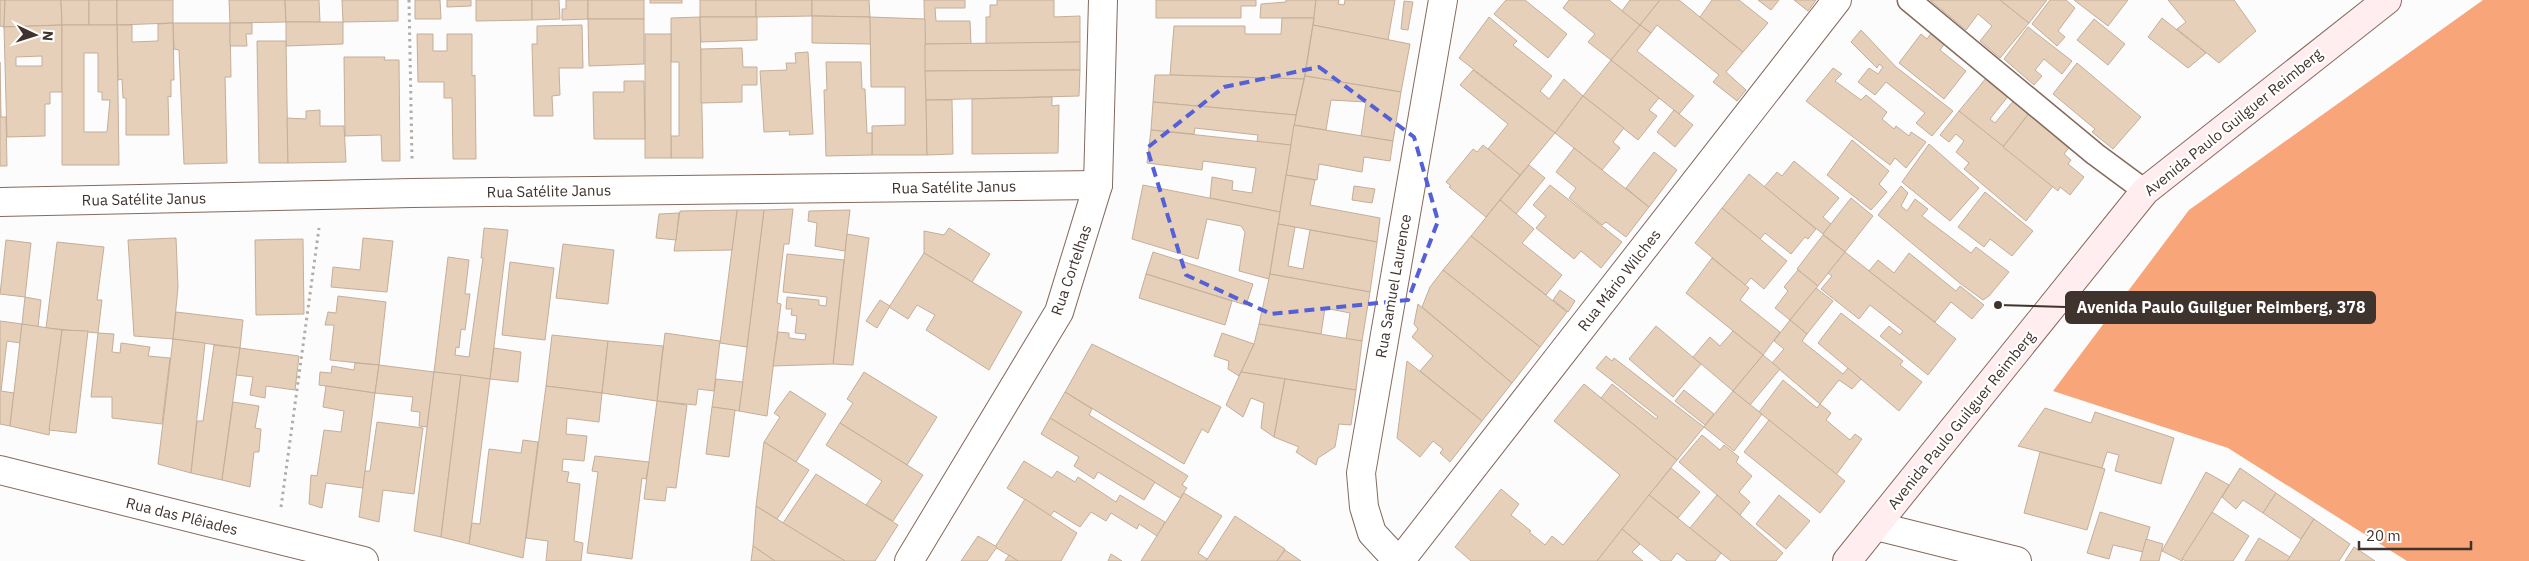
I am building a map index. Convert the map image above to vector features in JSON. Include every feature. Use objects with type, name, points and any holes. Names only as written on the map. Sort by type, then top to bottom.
[{"type":"main road","name":"Avenida Paulo Guilguer Reimberg","points":[[1847,561],[2145,190],[2387,0]]},
{"type":"street","name":"Rua Cortelhas","points":[[910,561],[1059,312],[1098,185],[1103,0]]},
{"type":"street","name":"Rua Mário Wilches","points":[[1399,561],[1837,0]]},
{"type":"street","name":"Rua Samuel Laurence","points":[[1399,561],[1372,533],[1364,507],[1361,473],[1444,1]]},
{"type":"street","name":"Rua Satélite Janus","points":[[0,202],[412,192],[1098,185]]},
{"type":"street","name":"Rua das Plêiades","points":[[0,470],[364,561]]},
{"type":"street","points":[[1876,526],[2017,561]]},
{"type":"lane","points":[[1909,0],[2095,154],[2145,190]]},
{"type":"path","points":[[409,0],[412,192]]},
{"type":"path","points":[[277,539],[323,195]]},
{"type":"highlighted area","points":[[1319,67],[1414,137],[1438,221],[1408,300],[1271,314],[1186,275],[1147,148],[1224,87]]},
{"type":"shaded area","points":[[2483,0],[2529,0],[2529,561],[2407,561],[2228,448],[2053,391],[2189,210]]},
{"type":"building","points":[[0,0],[5,0],[4,27],[0,26]]},
{"type":"building","points":[[5,0],[61,0],[62,25],[4,27]]},
{"type":"building","points":[[61,0],[89,0],[89,25],[62,25]]},
{"type":"building","points":[[89,0],[117,0],[117,25],[89,25]]},
{"type":"building","points":[[117,0],[173,0],[173,23],[117,25]]},
{"type":"building","points":[[229,0],[285,0],[286,22],[230,23]]},
{"type":"building","points":[[285,0],[319,0],[320,22],[286,22]]},
{"type":"building","points":[[342,0],[398,0],[398,21],[343,22]]},
{"type":"building","points":[[415,0],[440,0],[441,19],[415,19]]},
{"type":"building","points":[[447,0],[471,0],[471,6],[447,7]]},
{"type":"building","points":[[476,0],[532,0],[532,20],[476,21]]},
{"type":"building","points":[[532,0],[559,0],[560,19],[532,20]]},
{"type":"building","points":[[566,0],[588,0],[588,19],[562,20],[562,9],[566,9]]},
{"type":"building","points":[[588,0],[644,0],[644,19],[588,19]]},
{"type":"building","points":[[650,0],[682,0],[682,3],[650,3]]},
{"type":"building","points":[[700,0],[756,0],[756,17],[700,17]]},
{"type":"building","points":[[756,0],[812,0],[812,16],[756,17]]},
{"type":"building","points":[[812,0],[869,0],[870,17],[812,16]]},
{"type":"building","points":[[924,0],[965,0],[965,8],[935,8],[936,21],[970,21],[971,44],[925,44]]},
{"type":"building","points":[[997,0],[1054,0],[1054,17],[1080,16],[1080,42],[986,44],[986,17],[990,17],[990,5],[997,5]]},
{"type":"building","points":[[1156,0],[1256,0],[1256,6],[1241,6],[1241,18],[1156,18]]},
{"type":"building","points":[[1286,0],[1316,0],[1314,18],[1260,18],[1261,4],[1286,2]]},
{"type":"building","points":[[1316,0],[1339,0],[1338,4],[1344,5],[1345,0],[1395,0],[1388,40],[1313,25]]},
{"type":"building","points":[[1506,0],[1525,0],[1567,34],[1548,58],[1494,14]]},
{"type":"building","points":[[1569,0],[1609,0],[1640,25],[1611,60],[1588,42],[1595,34],[1563,8]]},
{"type":"building","points":[[1630,0],[1660,0],[1640,25],[1622,11]]},
{"type":"building","points":[[1660,0],[1679,0],[1743,52],[1726,72],[1746,90],[1737,101],[1713,82],[1719,75],[1657,25],[1651,33],[1640,25]]},
{"type":"building","points":[[1712,0],[1739,0],[1768,23],[1743,52],[1700,17]]},
{"type":"building","points":[[1758,0],[1779,0],[1771,10]]},
{"type":"building","points":[[1794,0],[1816,0],[1808,11]]},
{"type":"building","points":[[1930,0],[2000,0],[2029,23],[2000,58],[1980,41],[1992,26],[1978,14],[1966,30]]},
{"type":"building","points":[[2000,0],[2047,0],[2029,23]]},
{"type":"building","points":[[2050,0],[2066,0],[2075,8],[2058,31],[2065,37],[2057,46],[2032,24]]},
{"type":"building","points":[[2074,0],[2128,0],[2108,26]]},
{"type":"building","points":[[2168,0],[2234,0],[2256,31],[2219,63],[2177,29],[2186,22]]},
{"type":"building","points":[[1404,1],[1413,2],[1408,30],[1401,29]]},
{"type":"building","points":[[812,16],[870,17],[871,44],[812,43]]},
{"type":"building","points":[[700,17],[703,158],[671,158],[671,136],[679,136],[679,62],[671,62],[671,18]]},
{"type":"building","points":[[700,17],[757,17],[757,40],[701,42]]},
{"type":"building","points":[[870,17],[925,19],[927,155],[872,155],[872,126],[905,125],[905,87],[871,87]]},
{"type":"building","points":[[1489,17],[1517,41],[1513,45],[1552,76],[1540,91],[1549,99],[1564,79],[1583,96],[1555,133],[1459,58]]},
{"type":"building","points":[[1282,18],[1314,18],[1304,79],[1170,75],[1174,26],[1245,26],[1245,34],[1281,34]]},
{"type":"building","points":[[2162,18],[2206,53],[2188,68],[2148,37]]},
{"type":"building","points":[[588,19],[644,19],[644,64],[589,66]]},
{"type":"building","points":[[2094,19],[2125,44],[2108,65],[2077,40]]},
{"type":"building","points":[[286,22],[343,22],[343,44],[286,46]]},
{"type":"building","points":[[173,23],[230,23],[231,77],[225,77],[227,163],[184,164],[179,50],[174,49]]},
{"type":"building","points":[[173,23],[174,80],[171,80],[171,97],[168,96],[169,135],[126,135],[126,98],[123,98],[122,79],[118,80],[117,25],[132,25],[132,42],[158,41],[158,24]]},
{"type":"building","points":[[230,23],[252,23],[252,34],[246,34],[247,46],[230,46]]},
{"type":"building","points":[[62,25],[62,92],[50,92],[50,104],[45,104],[45,136],[7,137],[4,27]],"holes":[[[42,56],[42,66],[16,66],[16,57]]]},
{"type":"building","points":[[62,25],[117,25],[119,165],[62,165]],"holes":[[[84,53],[98,53],[98,92],[102,92],[102,100],[110,100],[107,132],[84,132]]]},
{"type":"building","points":[[582,25],[583,68],[559,68],[560,95],[552,96],[553,116],[534,116],[532,44],[537,44],[537,26]]},
{"type":"building","points":[[1313,25],[1410,44],[1401,92],[1305,76]]},
{"type":"building","points":[[1640,25],[1651,33],[1637,51],[1694,96],[1679,114],[1611,60]]},
{"type":"building","points":[[2028,27],[2072,61],[2062,74],[2044,59],[2035,70],[2042,76],[2034,85],[2004,59]]},
{"type":"building","points":[[1861,30],[1896,67],[1953,111],[1932,136],[1916,123],[1925,113],[1886,82],[1875,95],[1858,82],[1869,68],[1878,74],[1883,67],[1879,64],[1877,68],[1851,42]]},
{"type":"building","points":[[1932,32],[1945,43],[1940,50],[1966,71],[1944,99],[1899,63],[1921,34],[1927,39]]},
{"type":"building","points":[[417,34],[433,34],[433,51],[447,51],[447,34],[472,34],[472,76],[475,75],[476,159],[453,159],[452,98],[444,98],[444,82],[418,82]]},
{"type":"building","points":[[645,34],[671,34],[671,158],[645,158]]},
{"type":"building","points":[[257,41],[286,41],[288,163],[259,163]]},
{"type":"building","points":[[1080,42],[1080,70],[925,71],[925,44]]},
{"type":"building","points":[[742,48],[743,67],[757,67],[757,85],[742,85],[742,102],[701,103],[701,49]]},
{"type":"building","points":[[808,52],[813,134],[789,135],[790,131],[764,132],[760,71],[787,70],[786,63],[796,63],[795,53]]},
{"type":"building","points":[[344,57],[385,57],[384,60],[399,60],[400,161],[382,161],[381,135],[345,136]]},
{"type":"building","points":[[1611,60],[1659,98],[1649,110],[1657,116],[1638,140],[1583,96]]},
{"type":"building","points":[[0,62],[1,117],[6,117],[7,166],[0,166]]},
{"type":"building","points":[[826,62],[861,62],[862,89],[865,89],[867,133],[872,133],[872,155],[826,156],[824,90],[827,90]]},
{"type":"building","points":[[2077,63],[2141,117],[2113,149],[2092,132],[2095,129],[2053,94]]},
{"type":"building","points":[[1833,68],[1842,74],[1835,81],[1861,100],[1866,95],[1887,112],[1882,119],[1894,129],[1896,126],[1909,136],[1911,132],[1926,142],[1906,168],[1895,158],[1890,165],[1806,101]]},
{"type":"building","points":[[1080,70],[1079,96],[926,100],[925,71]]},
{"type":"building","points":[[1473,70],[1555,133],[1520,175],[1488,149],[1508,124],[1460,85]]},
{"type":"building","points":[[1155,75],[1304,79],[1296,115],[1153,102]]},
{"type":"building","points":[[1305,76],[1401,92],[1393,141],[1361,136],[1366,102],[1331,100],[1326,130],[1294,125]]},
{"type":"building","points":[[1987,77],[2009,95],[1990,119],[1995,123],[2015,99],[2030,112],[2003,147],[1959,111]]},
{"type":"building","points":[[624,81],[644,81],[645,139],[594,139],[593,92],[624,92]]},
{"type":"building","points":[[1583,96],[1624,128],[1613,142],[1620,148],[1602,170],[1555,133]]},
{"type":"building","points":[[1052,97],[1052,106],[1059,105],[1058,153],[972,154],[972,99]]},
{"type":"building","points":[[926,100],[952,100],[953,154],[927,155]]},
{"type":"building","points":[[1153,102],[1296,115],[1291,145],[1257,142],[1258,135],[1195,128],[1194,134],[1151,130]]},
{"type":"building","points":[[320,110],[320,126],[344,126],[346,162],[288,163],[287,118],[306,119],[306,111]]},
{"type":"building","points":[[1674,110],[1693,125],[1675,147],[1657,132]]},
{"type":"building","points":[[1959,111],[2053,186],[2026,221],[1964,169],[1969,163],[1956,152],[1964,141],[1956,134],[1949,142],[1940,135]]},
{"type":"building","points":[[2030,112],[2071,145],[2064,154],[2071,160],[2068,164],[2084,177],[2070,195],[2060,187],[2058,191],[2003,147]]},
{"type":"building","points":[[1294,125],[1393,141],[1390,161],[1364,157],[1362,172],[1319,164],[1317,180],[1286,175]]},
{"type":"building","points":[[1151,130],[1291,145],[1280,212],[1210,198],[1212,177],[1233,181],[1232,190],[1252,193],[1256,168],[1203,161],[1202,170],[1147,163]]},
{"type":"building","points":[[1852,140],[1889,171],[1879,184],[1887,192],[1871,210],[1827,175]]},
{"type":"building","points":[[1929,144],[1979,188],[1950,221],[1902,182]]},
{"type":"building","points":[[1483,145],[1520,175],[1486,217],[1449,187],[1451,186],[1446,182],[1473,149],[1477,152]]},
{"type":"building","points":[[1574,148],[1649,207],[1626,237],[1606,222],[1602,225],[1569,198],[1576,188],[1556,172]]},
{"type":"building","points":[[1654,152],[1677,170],[1649,207],[1626,188]]},
{"type":"building","points":[[1794,161],[1839,198],[1823,217],[1831,224],[1823,234],[1764,187],[1777,172],[1782,176]]},
{"type":"building","points":[[1529,165],[1545,178],[1516,214],[1500,200]]},
{"type":"building","points":[[1749,174],[1816,229],[1808,239],[1805,237],[1791,254],[1765,233],[1760,239],[1722,208]]},
{"type":"building","points":[[1286,175],[1315,180],[1310,205],[1380,218],[1377,242],[1278,224]]},
{"type":"building","points":[[1143,185],[1280,212],[1269,279],[1239,271],[1245,232],[1241,226],[1207,219],[1198,259],[1132,239]]},
{"type":"building","points":[[1550,185],[1622,242],[1601,268],[1581,251],[1574,259],[1536,228],[1546,216],[1533,205]]},
{"type":"building","points":[[1354,186],[1375,189],[1372,203],[1352,200]]},
{"type":"building","points":[[1901,186],[1908,193],[1901,206],[1907,211],[1915,199],[1928,209],[1922,216],[1971,253],[1976,247],[2009,272],[1989,296],[1983,300],[1961,284],[1878,215]]},
{"type":"building","points":[[1985,192],[2033,231],[2012,256],[1990,239],[1984,247],[1958,227]]},
{"type":"building","points":[[1851,198],[1873,216],[1845,252],[1823,234]]},
{"type":"building","points":[[1500,200],[1534,229],[1522,243],[1562,275],[1546,295],[1471,236]]},
{"type":"building","points":[[1722,208],[1787,261],[1764,289],[1751,278],[1745,285],[1695,243]]},
{"type":"building","points":[[793,209],[789,244],[784,244],[777,303],[781,304],[767,416],[739,411],[764,210]]},
{"type":"building","points":[[737,210],[764,210],[747,347],[720,343]]},
{"type":"building","points":[[737,210],[732,250],[674,251],[680,211]]},
{"type":"building","points":[[850,210],[845,251],[815,246],[817,223],[808,221],[809,211]]},
{"type":"building","points":[[679,213],[676,240],[656,238],[659,214]]},
{"type":"building","points":[[1278,224],[1295,227],[1288,266],[1303,269],[1310,230],[1377,242],[1370,292],[1270,274]]},
{"type":"building","points":[[484,228],[508,230],[490,379],[434,372],[448,257],[469,260],[465,294],[470,294],[465,330],[461,329],[459,348],[456,347],[455,355],[469,357],[483,258],[481,258]]},
{"type":"building","points":[[949,228],[990,254],[972,282],[924,253],[924,231],[944,235]]},
{"type":"building","points":[[847,234],[869,238],[853,365],[833,364]]},
{"type":"building","points":[[1823,235],[1845,252],[1818,286],[1797,269]]},
{"type":"building","points":[[1471,236],[1567,312],[1540,347],[1443,270]]},
{"type":"building","points":[[176,238],[178,287],[173,339],[134,336],[128,240]]},
{"type":"building","points":[[363,238],[393,241],[387,292],[331,287],[333,267],[360,270]]},
{"type":"building","points":[[303,239],[304,314],[256,315],[255,240]]},
{"type":"building","points":[[6,240],[31,243],[25,297],[0,294]]},
{"type":"building","points":[[57,242],[104,247],[97,300],[102,300],[98,333],[46,328]]},
{"type":"building","points":[[563,244],[614,250],[608,304],[556,298]]},
{"type":"building","points":[[1153,252],[1253,284],[1246,305],[1146,274]]},
{"type":"building","points":[[1845,252],[1956,339],[1928,375],[1880,336],[1889,326],[1900,335],[1903,331],[1870,305],[1859,319],[1821,289],[1832,276],[1828,273]]},
{"type":"building","points":[[924,253],[1022,312],[989,370],[926,330],[935,315],[917,305],[908,319],[889,307]]},
{"type":"building","points":[[1909,253],[1956,291],[1960,286],[1984,305],[1972,319],[1951,302],[1935,322],[1869,271],[1878,260],[1894,273]]},
{"type":"building","points":[[787,254],[844,260],[833,364],[773,366],[778,332],[789,333],[789,338],[805,340],[806,334],[795,333],[797,316],[791,315],[792,309],[786,309],[787,297],[819,300],[819,305],[826,306],[827,297],[783,292]]},
{"type":"building","points":[[1712,258],[1749,288],[1740,300],[1780,332],[1763,355],[1686,293]]},
{"type":"building","points":[[510,262],[554,268],[545,340],[502,335]]},
{"type":"building","points":[[1443,270],[1540,347],[1512,383],[1422,307],[1430,287]]},
{"type":"building","points":[[1798,270],[1818,286],[1790,320],[1775,308],[1788,291],[1784,287]]},
{"type":"building","points":[[1146,274],[1232,301],[1225,325],[1139,298]]},
{"type":"building","points":[[1270,274],[1370,292],[1362,341],[1346,339],[1350,313],[1325,308],[1321,334],[1259,324]]},
{"type":"building","points":[[1816,288],[1833,301],[1807,334],[1790,320]]},
{"type":"building","points":[[1560,290],[1575,301],[1568,312],[1553,300]]},
{"type":"building","points":[[338,296],[386,302],[379,365],[330,360],[334,325],[325,325],[328,312],[336,313]]},
{"type":"building","points":[[25,297],[41,300],[38,327],[22,324]]},
{"type":"building","points":[[880,300],[890,306],[877,328],[866,321]]},
{"type":"building","points":[[1418,304],[1512,383],[1482,421],[1420,371],[1433,356],[1412,337],[1418,329],[1414,324]]},
{"type":"building","points":[[176,312],[243,320],[240,348],[173,339]]},
{"type":"building","points":[[1841,313],[1903,361],[1900,365],[1922,382],[1899,411],[1818,343]]},
{"type":"building","points":[[1790,320],[1807,334],[1802,341],[1843,374],[1848,368],[1861,379],[1852,389],[1839,380],[1820,404],[1772,363],[1784,349],[1774,341]]},
{"type":"building","points":[[0,321],[22,324],[20,343],[7,341],[1,391],[14,393],[10,426],[0,424]]},
{"type":"building","points":[[22,324],[62,330],[49,435],[10,426]]},
{"type":"building","points":[[1259,324],[1362,341],[1356,390],[1241,372],[1254,344]]},
{"type":"building","points":[[1656,326],[1701,364],[1673,397],[1629,359]]},
{"type":"building","points":[[62,330],[88,331],[76,433],[49,430]]},
{"type":"building","points":[[1733,331],[1763,355],[1733,391],[1693,357],[1710,337],[1720,346]]},
{"type":"building","points":[[98,333],[114,334],[112,352],[120,353],[121,343],[150,347],[148,356],[170,358],[162,424],[112,418],[112,397],[91,397]]},
{"type":"building","points":[[665,333],[720,341],[714,391],[698,389],[696,405],[657,401]]},
{"type":"building","points":[[1222,333],[1254,344],[1239,376],[1228,369],[1229,361],[1214,356]]},
{"type":"building","points":[[552,335],[608,341],[602,393],[546,386]]},
{"type":"building","points":[[173,339],[205,343],[191,473],[158,464]]},
{"type":"building","points":[[608,341],[663,346],[657,401],[602,393]]},
{"type":"building","points":[[1092,344],[1221,407],[1208,433],[1202,429],[1184,464],[1065,392]]},
{"type":"building","points":[[214,345],[240,348],[222,480],[191,473],[197,421],[203,421]]},
{"type":"building","points":[[240,348],[299,356],[295,390],[266,386],[265,398],[250,395],[253,377],[236,375]]},
{"type":"building","points":[[494,348],[521,352],[518,382],[490,379]]},
{"type":"building","points":[[1763,355],[1780,369],[1750,405],[1733,391]]},
{"type":"building","points":[[1606,356],[1612,361],[1614,358],[1704,427],[1677,460],[1601,398],[1612,384],[1656,419],[1658,417],[1596,368]]},
{"type":"building","points":[[1407,361],[1482,421],[1450,462],[1440,453],[1443,449],[1433,441],[1420,457],[1397,438]]},
{"type":"building","points":[[355,363],[379,365],[375,393],[319,385],[320,372],[331,373],[332,366],[354,370]]},
{"type":"building","points":[[379,365],[434,372],[427,427],[419,426],[420,412],[411,411],[413,397],[375,393]]},
{"type":"building","points":[[434,372],[461,375],[441,537],[414,531]]},
{"type":"building","points":[[864,372],[937,417],[907,465],[840,423],[853,403],[847,399]]},
{"type":"building","points":[[1241,372],[1285,379],[1274,437],[1261,428],[1264,403],[1251,398],[1243,417],[1226,405]]},
{"type":"building","points":[[461,375],[490,379],[469,544],[441,537]]},
{"type":"building","points":[[716,379],[743,382],[739,411],[712,407]]},
{"type":"building","points":[[1285,379],[1356,390],[1351,425],[1339,424],[1335,447],[1318,458],[1316,465],[1296,452],[1299,447],[1274,437]]},
{"type":"building","points":[[1783,380],[1817,408],[1820,404],[1831,413],[1826,420],[1850,440],[1855,434],[1862,439],[1836,475],[1759,412]]},
{"type":"building","points":[[1584,384],[1677,460],[1597,561],[1471,561],[1455,547],[1501,489],[1519,504],[1511,515],[1531,531],[1529,532],[1545,545],[1552,536],[1563,545],[1620,475],[1554,421]]},
{"type":"building","points":[[326,386],[375,393],[363,488],[326,483],[322,508],[309,504],[311,475],[317,476],[324,430],[341,432],[344,411],[323,407]]},
{"type":"building","points":[[546,386],[602,393],[599,422],[567,418],[566,434],[587,436],[584,461],[563,459],[562,471],[569,472],[567,482],[580,484],[574,541],[583,543],[581,561],[546,561],[548,541],[526,538]]},
{"type":"building","points":[[1684,390],[1714,414],[1705,425],[1675,401]]},
{"type":"building","points":[[790,391],[826,414],[796,462],[764,442],[780,417],[774,413]]},
{"type":"building","points":[[1733,391],[1762,414],[1734,451],[1704,427]]},
{"type":"building","points":[[1065,392],[1092,409],[1089,415],[1188,476],[1182,485],[1187,488],[1180,498],[1050,418]]},
{"type":"building","points":[[657,401],[687,405],[676,488],[667,487],[665,501],[644,499]]},
{"type":"building","points":[[233,402],[259,406],[255,428],[261,429],[259,452],[254,452],[250,487],[222,480]]},
{"type":"building","points":[[712,407],[735,410],[729,457],[706,454]]},
{"type":"building","points":[[2045,408],[2091,423],[2095,412],[2174,438],[2161,484],[2115,471],[2119,455],[2107,452],[2102,468],[2018,446]]},
{"type":"building","points":[[1050,418],[1155,482],[1144,500],[1098,472],[1094,479],[1074,466],[1079,457],[1041,434]]},
{"type":"building","points":[[1769,420],[1845,481],[1820,513],[1744,452]]},
{"type":"building","points":[[377,422],[423,428],[414,494],[383,490],[379,522],[359,517],[365,471],[370,471]]},
{"type":"building","points":[[840,423],[923,475],[893,521],[866,505],[882,481],[826,445]]},
{"type":"building","points":[[1702,435],[1720,450],[1724,445],[1739,457],[1736,462],[1752,476],[1739,492],[1750,502],[1740,515],[1679,462]]},
{"type":"building","points":[[523,440],[538,442],[523,558],[469,544],[472,523],[480,524],[489,449],[521,453]]},
{"type":"building","points":[[764,442],[809,470],[777,519],[756,506]]},
{"type":"building","points":[[2040,452],[2105,469],[2087,530],[2024,513]]},
{"type":"building","points":[[595,456],[649,462],[646,479],[642,478],[632,559],[587,553],[598,472],[592,471]]},
{"type":"building","points":[[1024,461],[1052,478],[1057,471],[1075,482],[1078,477],[1116,502],[1120,495],[1165,522],[1157,536],[1139,524],[1137,529],[1111,513],[1106,521],[1091,512],[1080,527],[1054,511],[1050,516],[1007,488]]},
{"type":"building","points":[[1671,468],[1700,492],[1678,518],[1649,495]]},
{"type":"building","points":[[2240,468],[2276,493],[2263,513],[2243,500],[2236,509],[2222,497]]},
{"type":"building","points":[[2206,472],[2229,485],[2182,561],[2162,551]]},
{"type":"building","points":[[816,474],[898,525],[875,561],[845,561],[783,523]]},
{"type":"building","points":[[1184,493],[1222,516],[1198,553],[1207,559],[1206,561],[1141,561]]},
{"type":"building","points":[[2276,493],[2314,519],[2301,539],[2263,513]]},
{"type":"building","points":[[1649,495],[1721,553],[1715,561],[1687,561],[1677,553],[1671,561],[1661,561],[1622,529]]},
{"type":"building","points":[[1717,495],[1783,553],[1776,561],[1731,561],[1690,528]]},
{"type":"building","points":[[1779,495],[1810,521],[1786,549],[1756,524]]},
{"type":"building","points":[[1025,499],[1077,533],[1061,561],[1018,561],[995,547]]},
{"type":"building","points":[[756,506],[845,561],[775,561],[753,546]]},
{"type":"building","points":[[2100,512],[2150,527],[2143,552],[2113,545],[2109,559],[2087,553]]},
{"type":"building","points":[[2212,512],[2249,536],[2233,561],[2186,561],[2182,559]]},
{"type":"building","points":[[1235,516],[1285,549],[1277,561],[1206,561]]},
{"type":"building","points":[[2314,519],[2350,544],[2339,561],[2287,561]]},
{"type":"building","points":[[1622,529],[1640,544],[1632,552],[1643,561],[1597,561]]},
{"type":"building","points":[[978,536],[997,547],[987,561],[961,561]]},
{"type":"building","points":[[2259,538],[2290,557],[2287,561],[2245,561]]},
{"type":"building","points":[[2146,539],[2163,544],[2159,561],[2140,561]]},
{"type":"building","points":[[753,546],[775,561],[751,561]]},
{"type":"building","points":[[2354,547],[2375,561],[2345,561]]},
{"type":"building","points":[[1285,550],[1301,561],[1277,561]]},
{"type":"building","points":[[1111,554],[1122,561],[1108,561]]},
{"type":"building","points":[[1009,555],[1018,561],[1005,561]]},
{"type":"place","name":"Avenida Paulo Guilguer Reimberg, 378","points":[[1998,305]]}]
